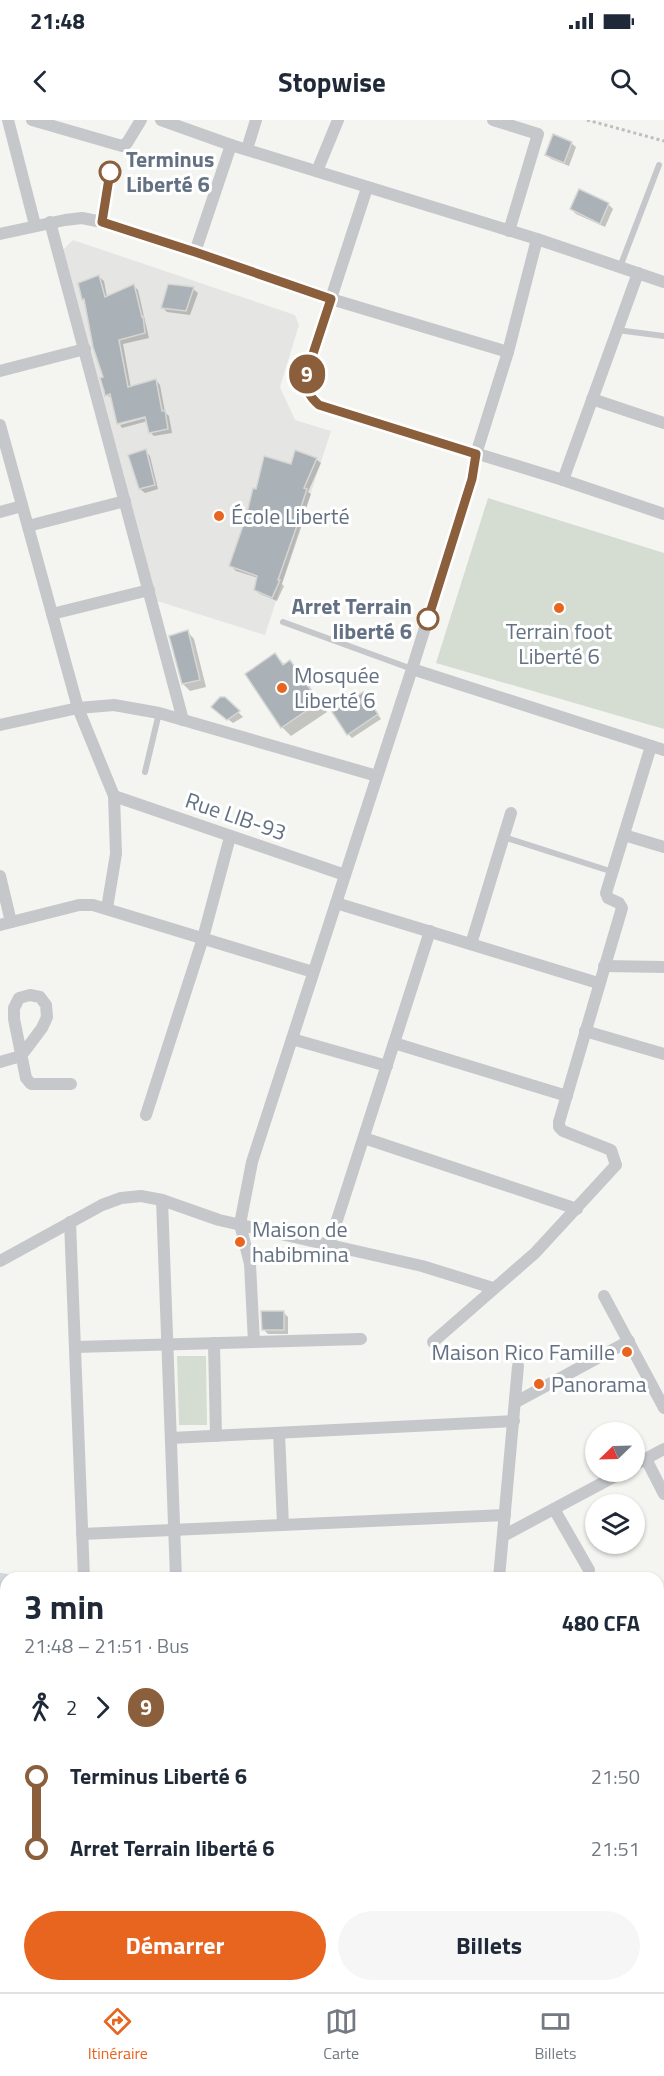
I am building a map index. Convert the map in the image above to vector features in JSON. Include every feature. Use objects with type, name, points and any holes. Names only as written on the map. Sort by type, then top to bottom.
[{"type":"street","points":[[8,120],[35,225]]},
{"type":"street","points":[[32,120],[122,147],[141,120]]},
{"type":"street","points":[[161,120],[231,145],[537,239],[664,282]]},
{"type":"street","points":[[247,150],[256,120]]},
{"type":"street","points":[[317,171],[338,120]]},
{"type":"street","points":[[493,120],[538,134],[508,231]]},
{"type":"street","points":[[195,252],[231,145]]},
{"type":"street","points":[[367,188],[306,375],[307,393],[312,399],[319,405],[563,480],[664,514]]},
{"type":"street","points":[[0,234],[50,222],[82,218],[102,222],[331,299],[508,352]]},
{"type":"street","points":[[50,222],[183,720]]},
{"type":"street","points":[[254,1342],[250,1264],[240,1224],[252,1162],[472,479],[476,454],[508,352],[537,239]]},
{"type":"street","points":[[563,480],[638,273]]},
{"type":"street","points":[[0,371],[85,349]]},
{"type":"street","points":[[592,399],[664,423]]},
{"type":"street","points":[[0,424],[78,708],[114,796],[116,854],[107,908]]},
{"type":"street","points":[[28,526],[125,501]]},
{"type":"street","points":[[0,512],[21,506]]},
{"type":"street","points":[[52,614],[149,590]]},
{"type":"street","points":[[412,669],[664,750]]},
{"type":"street","points":[[0,725],[78,708],[114,705],[159,713],[377,776]]},
{"type":"street","points":[[433,1342],[535,1253],[616,1165],[611,1150],[563,1131],[559,1127],[559,1122],[598,983],[622,908],[619,903],[606,896],[651,746]]},
{"type":"street","name":"Rue LIB-93","points":[[114,796],[345,875]]},
{"type":"street","points":[[471,944],[511,813]]},
{"type":"street","points":[[624,835],[664,847]]},
{"type":"street","points":[[146,1115],[203,938],[230,837]]},
{"type":"street","points":[[0,876],[6,923],[79,905],[93,905],[314,972]]},
{"type":"street","points":[[336,903],[598,983]]},
{"type":"street","points":[[329,1245],[430,931]]},
{"type":"street","points":[[604,966],[664,967]]},
{"type":"street","points":[[585,1031],[664,1054]]},
{"type":"street","points":[[292,1039],[387,1066]]},
{"type":"street","points":[[394,1043],[567,1096]]},
{"type":"street","points":[[0,1062],[21,1056],[26,1078],[31,1084],[71,1084]]},
{"type":"street","points":[[364,1138],[577,1209]]},
{"type":"street","points":[[0,1261],[102,1205],[121,1198],[141,1196],[162,1200],[194,1213],[422,1266],[493,1288]]},
{"type":"street","points":[[162,1200],[176,1572]]},
{"type":"street","points":[[70,1222],[84,1572]]},
{"type":"street","points":[[604,1296],[664,1408]]},
{"type":"street","points":[[75,1347],[362,1339]]},
{"type":"street","points":[[516,1402],[629,1341]]},
{"type":"street","points":[[214,1343],[216,1436]]},
{"type":"street","points":[[500,1572],[518,1366]]},
{"type":"street","points":[[171,1438],[514,1421]]},
{"type":"street","points":[[279,1433],[283,1525]]},
{"type":"street","points":[[664,1449],[646,1459],[664,1494]]},
{"type":"street","points":[[503,1536],[605,1482]]},
{"type":"street","points":[[555,1509],[588,1570]]},
{"type":"street","points":[[82,1534],[505,1515]]},
{"type":"lane","points":[[620,267],[659,165]]},
{"type":"lane","points":[[102,222],[110,172]]},
{"type":"lane","points":[[616,330],[664,336]]},
{"type":"lane","points":[[283,622],[412,669]]},
{"type":"lane","points":[[144,772],[159,713]]},
{"type":"lane","points":[[504,837],[613,872]]},
{"type":"path","points":[[587,120],[664,141]]},
{"type":"shaded area","name":"École Liberté","points":[[73,240],[295,315],[299,325],[280,387],[295,420],[331,431],[265,635],[157,601],[63,250]]},
{"type":"shaded area","name":"Terrain foot Liberté 6","points":[[488,498],[664,553],[664,729],[436,663]]},
{"type":"shaded area","points":[[177,1356],[206,1356],[207,1425],[179,1425]]},
{"type":"building","points":[[553,134],[572,142],[564,163],[545,155]]},
{"type":"building","points":[[579,189],[609,203],[600,224],[570,209]]},
{"type":"building","points":[[99,275],[105,297],[134,284],[145,333],[119,340],[128,387],[156,379],[168,429],[149,433],[145,417],[117,424],[110,394],[105,396],[100,378],[103,377],[93,347],[84,299],[82,300],[78,283]]},
{"type":"building","points":[[168,284],[194,287],[186,311],[161,308]]},
{"type":"building","points":[[146,449],[155,485],[139,489],[128,455]]},
{"type":"building","points":[[295,450],[317,458],[304,488],[307,489],[297,519],[299,520],[272,598],[254,590],[257,576],[229,566],[246,517],[253,488],[256,489],[264,456],[291,464]]},
{"type":"building","points":[[188,630],[200,680],[182,684],[169,636]]},
{"type":"building","name":"Mosquée Liberté 6","points":[[275,653],[283,665],[290,660],[319,702],[281,728],[245,674]]},
{"type":"building","points":[[363,692],[378,714],[347,735],[332,712]]},
{"type":"building","points":[[220,697],[225,697],[240,711],[227,720],[211,707]]},
{"type":"building","points":[[261,1311],[284,1311],[284,1330],[262,1330]]},
{"type":"bus line","name":"9","points":[[110,172],[102,222],[331,299],[306,375],[307,393],[319,405],[476,454],[472,479],[428,619]]},
{"type":"place","name":"Terminus Liberté 6","points":[[110,172]]},
{"type":"place","name":"École Liberté","points":[[219,516]]},
{"type":"place","name":"Terrain foot Liberté 6","points":[[559,608]]},
{"type":"place","name":"Arret Terrain liberté 6","points":[[428,619]]},
{"type":"place","name":"Mosquée Liberté 6","points":[[282,688]]},
{"type":"place","name":"Maison de habibmina","points":[[240,1242]]},
{"type":"place","name":"Maison Rico Famille","points":[[627,1352]]},
{"type":"place","name":"Panorama","points":[[539,1384]]}]
